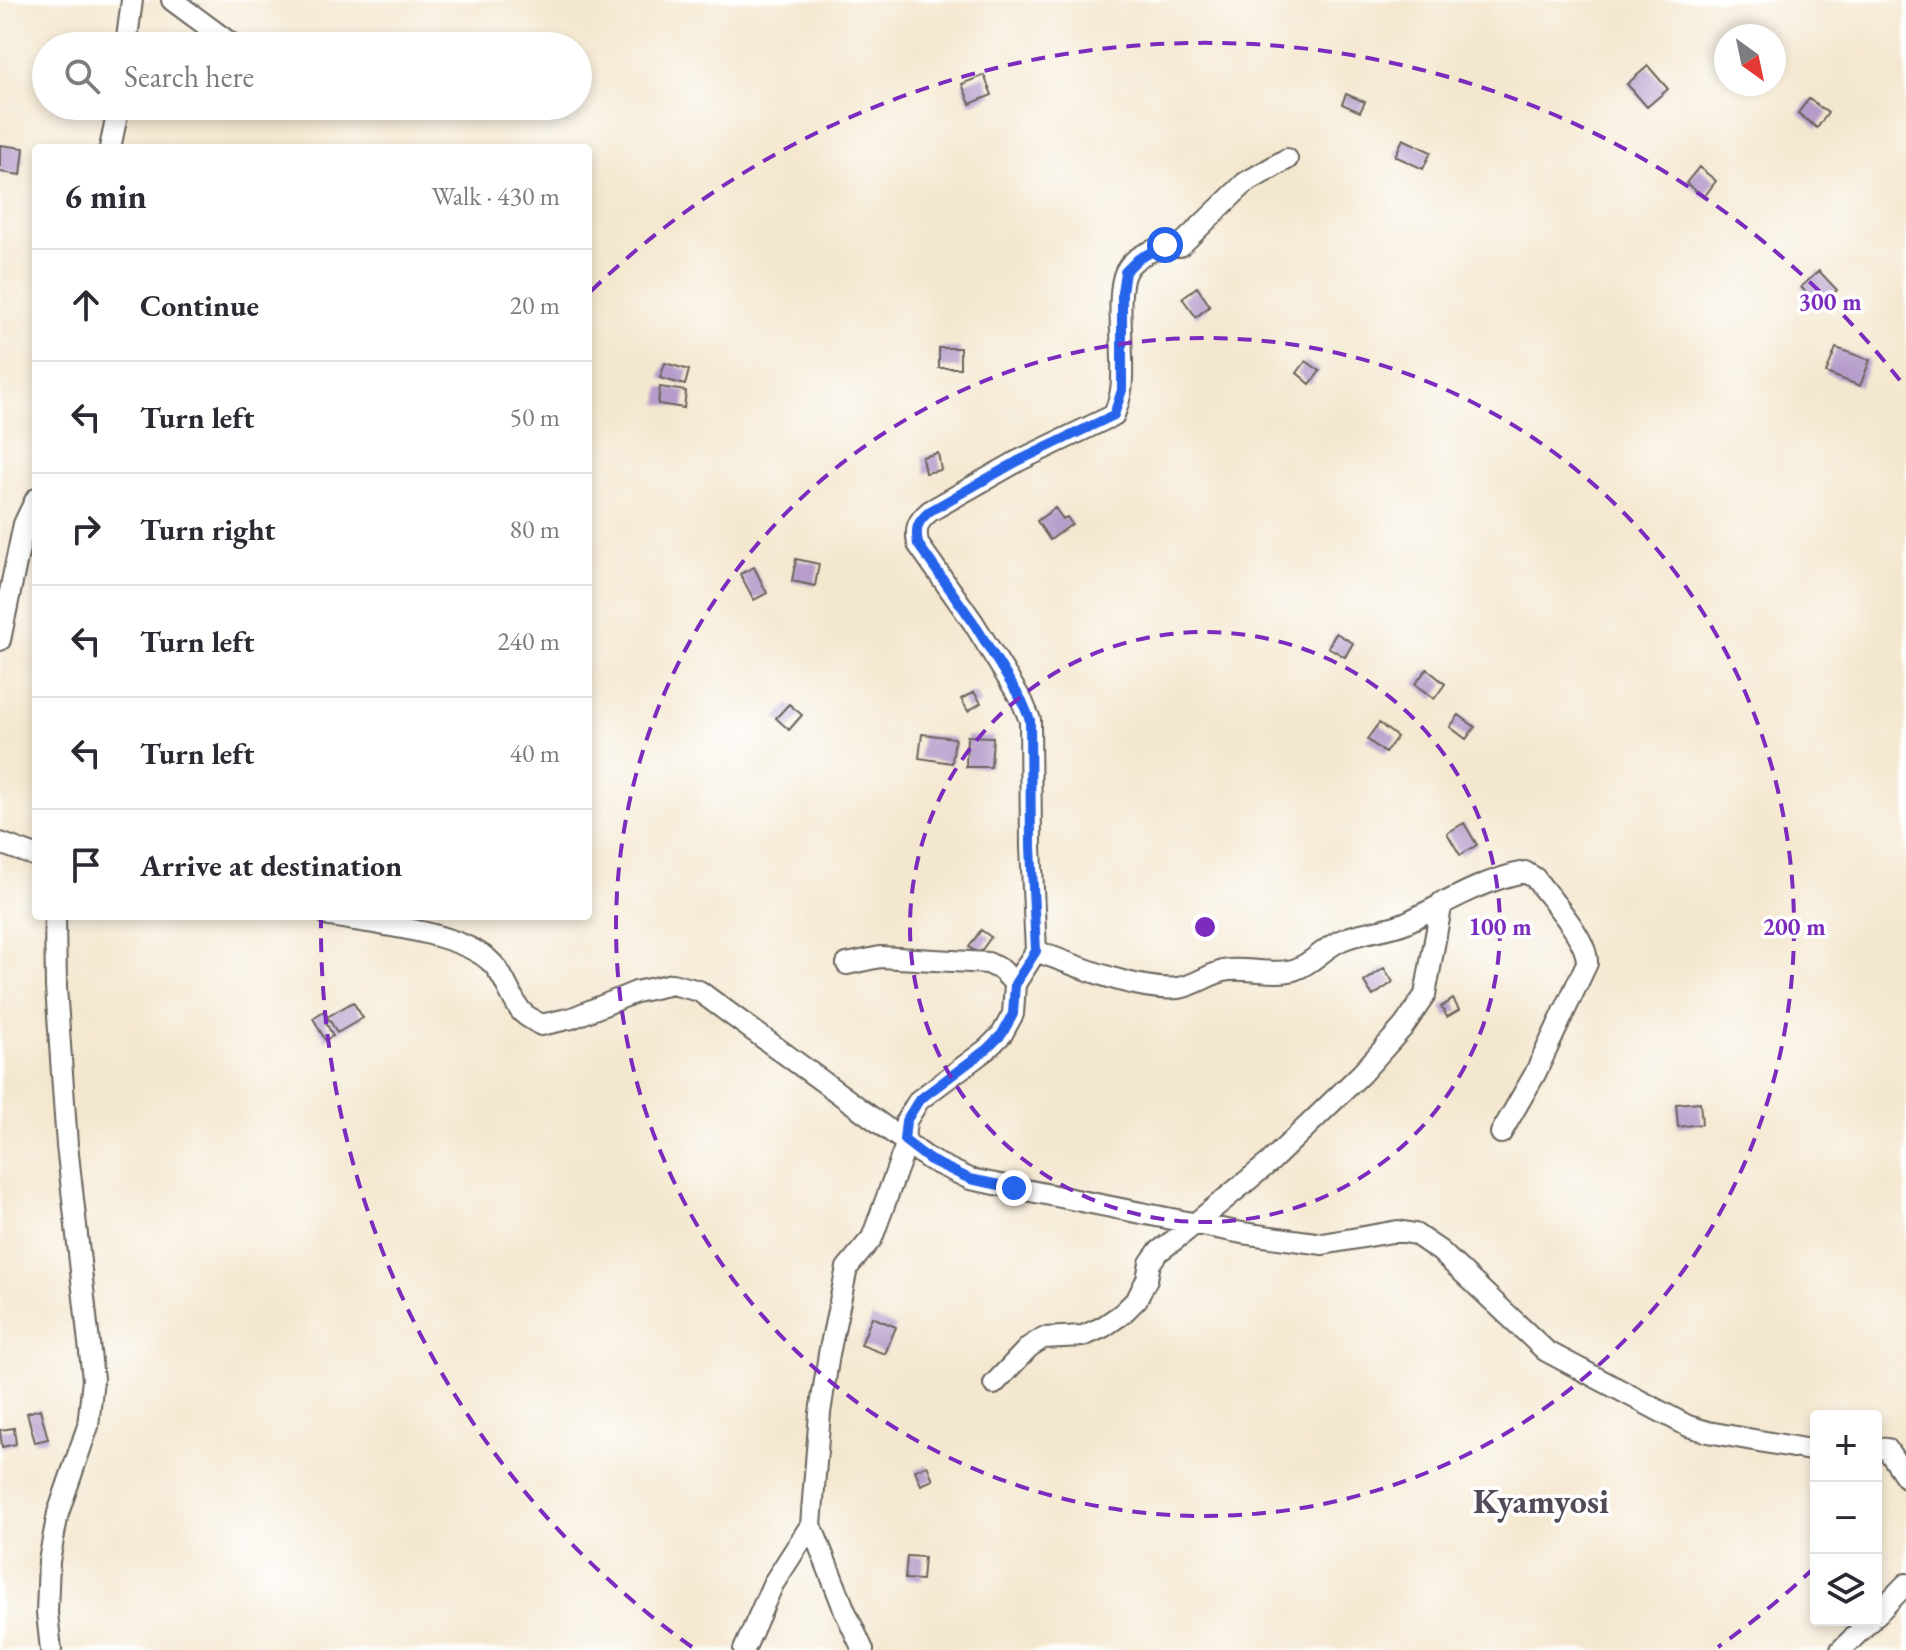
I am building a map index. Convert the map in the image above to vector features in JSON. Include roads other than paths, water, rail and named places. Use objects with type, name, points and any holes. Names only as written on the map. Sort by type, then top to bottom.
[{"type":"street","points":[[128,32],[132,0]]},
{"type":"street","points":[[172,0],[215,32]]},
{"type":"street","points":[[111,144],[116,120]]},
{"type":"street","points":[[863,1650],[811,1525],[820,1413],[847,1268],[872,1238],[906,1141],[906,1121],[919,1100],[987,1049],[1002,1034],[1013,1014],[1015,984],[1036,951],[1030,720],[1022,701],[973,622],[918,544],[918,521],[930,511],[1018,461],[1114,415],[1122,390],[1122,292],[1125,272],[1138,259],[1165,245],[1180,246],[1245,183],[1287,159]]},
{"type":"street","points":[[0,640],[24,524],[32,507]]},
{"type":"street","points":[[0,843],[32,855]]},
{"type":"street","points":[[1036,951],[1107,976],[1162,988],[1180,988],[1198,983],[1211,974],[1232,970],[1290,972],[1344,939],[1404,923],[1472,889],[1525,872],[1535,878],[1587,952],[1587,963],[1541,1060],[1501,1133]]},
{"type":"street","points":[[994,1384],[1029,1347],[1043,1338],[1083,1336],[1122,1314],[1137,1299],[1158,1252],[1270,1162],[1322,1114],[1416,1010],[1430,978],[1442,902]]},
{"type":"street","points":[[51,1650],[47,1613],[49,1561],[58,1513],[88,1426],[93,1379],[67,1145],[56,987],[55,920]]},
{"type":"street","points":[[350,920],[438,937],[476,951],[498,971],[522,1013],[541,1025],[572,1018],[636,992],[672,984],[699,991],[930,1160],[970,1179],[1242,1233],[1323,1244],[1398,1231],[1415,1234],[1440,1251],[1546,1351],[1688,1426],[1810,1450]]},
{"type":"street","points":[[847,964],[880,957],[988,963],[1002,970],[1015,984]]},
{"type":"street","points":[[1890,1447],[1906,1477]]},
{"type":"street","points":[[744,1650],[773,1584],[811,1525]]},
{"type":"street","points":[[1882,1609],[1906,1584]]},
{"type":"street","points":[[1841,1650],[1865,1626]]},
{"type":"district","name":"Kyamyosi","points":[[1541,1501]]}]
